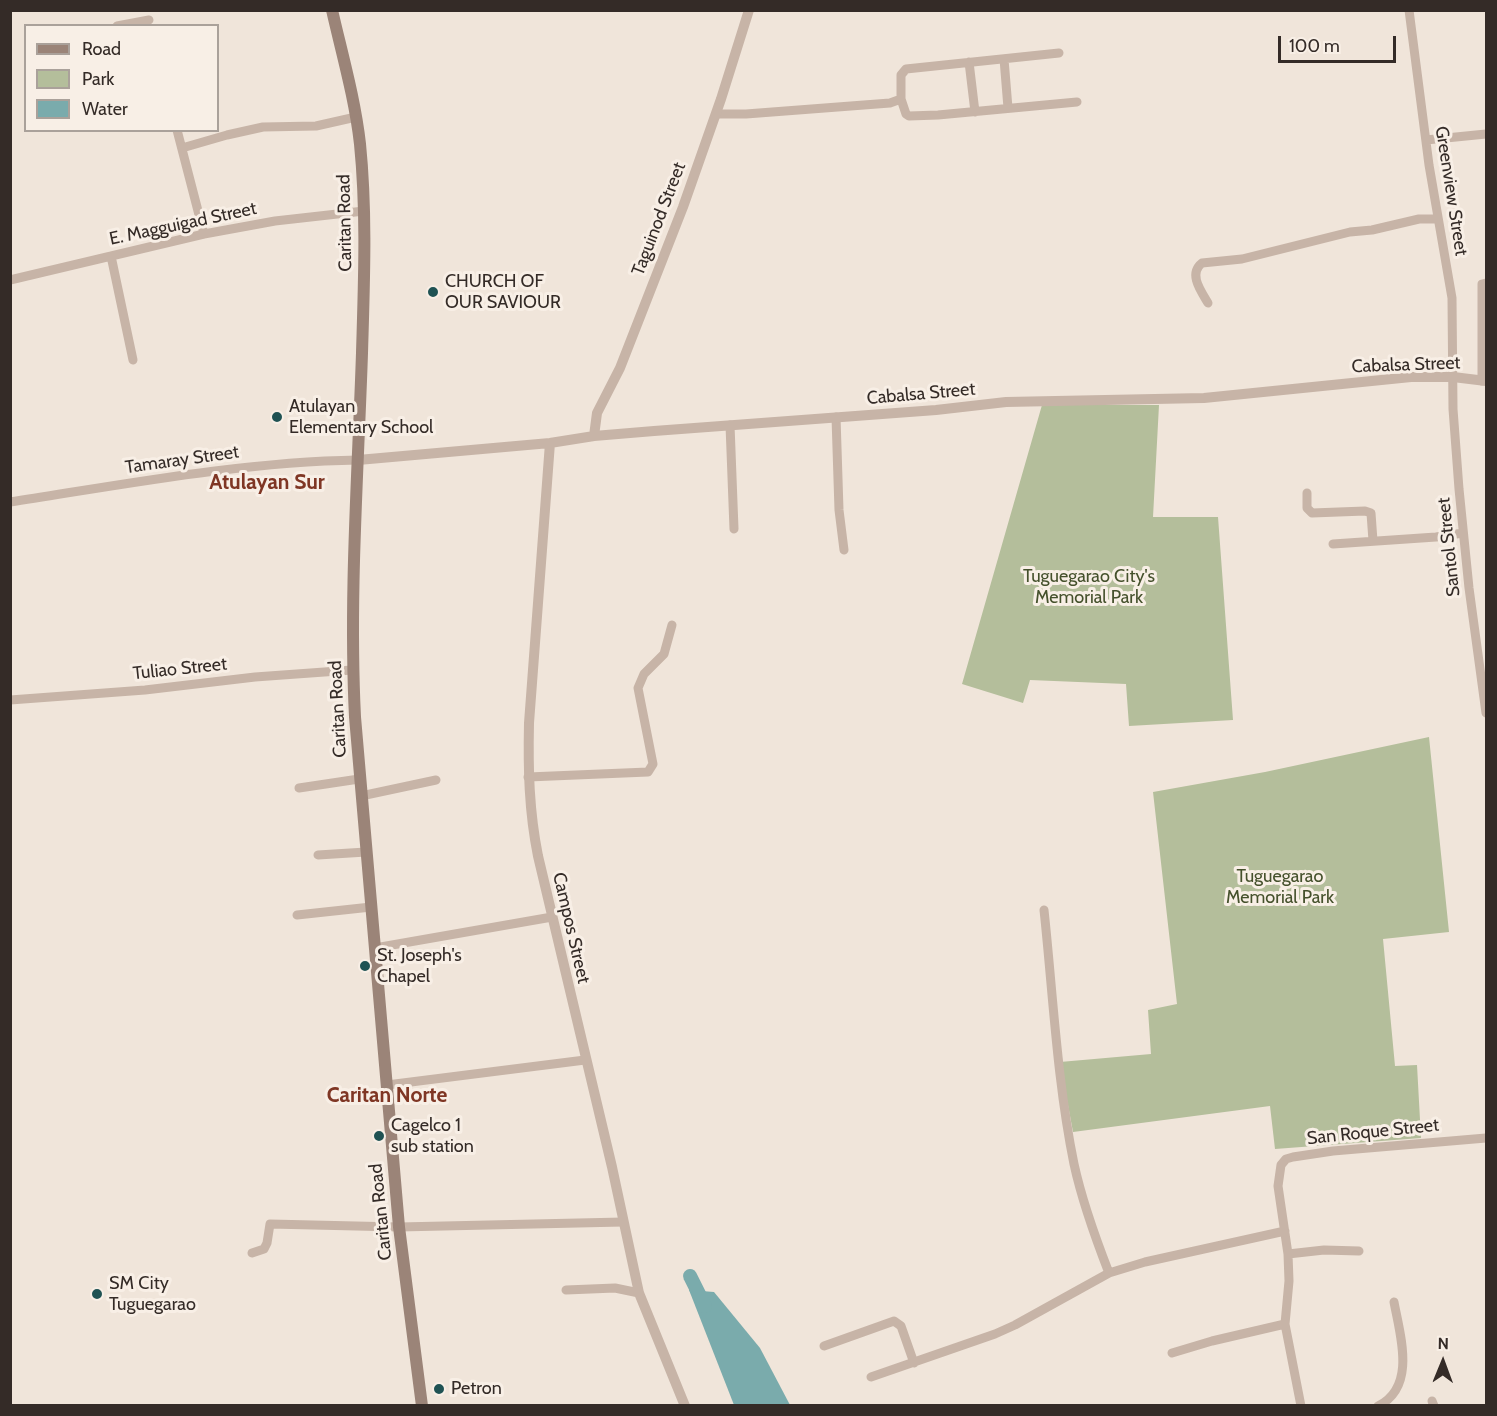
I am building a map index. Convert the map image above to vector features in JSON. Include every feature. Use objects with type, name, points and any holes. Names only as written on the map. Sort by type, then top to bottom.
[{"type":"main road","name":"Caritan Road","points":[[332,10],[360,142],[366,245],[352,670],[359,779],[399,1227],[422,1406]]},
{"type":"street","name":"Taguinod Street","points":[[594,436],[597,412],[620,368],[683,207],[749,10]]},
{"type":"street","name":"Greenview Street","points":[[1409,10],[1426,140],[1453,310],[1453,377]]},
{"type":"street","points":[[126,24],[149,19]]},
{"type":"street","points":[[1059,53],[903,70],[901,99],[908,116],[938,116],[1077,102]]},
{"type":"street","points":[[1004,59],[1008,108]]},
{"type":"street","points":[[969,62],[975,112]]},
{"type":"street","points":[[716,114],[890,104],[901,99]]},
{"type":"street","points":[[182,148],[263,127],[316,126],[356,117]]},
{"type":"street","points":[[178,132],[204,234]]},
{"type":"street","points":[[1426,140],[1486,134]]},
{"type":"street","name":"E. Magguigad Street","points":[[10,280],[204,234],[275,221],[364,211]]},
{"type":"street","points":[[1208,303],[1196,276],[1196,270],[1202,263],[1242,259],[1350,232],[1372,230],[1419,219],[1438,219]]},
{"type":"street","points":[[111,256],[133,360]]},
{"type":"street","points":[[1484,283],[1484,381]]},
{"type":"street","name":"Cabalsa Street","points":[[358,460],[550,443],[594,436],[936,410],[1006,402],[1204,398],[1385,379],[1453,377],[1484,381]]},
{"type":"street","name":"Santol Street","points":[[1453,377],[1453,409],[1463,533],[1486,713]]},
{"type":"street","points":[[836,417],[839,510],[844,550]]},
{"type":"street","points":[[730,425],[734,529]]},
{"type":"street","name":"Campos Street","points":[[550,443],[529,723],[528,777],[531,821],[639,1293],[685,1406]]},
{"type":"street","name":"Tamaray Street","points":[[10,502],[261,465],[358,460]]},
{"type":"street","points":[[1307,493],[1307,508],[1312,513],[1365,511],[1371,513],[1372,541]]},
{"type":"street","points":[[1334,544],[1463,533]]},
{"type":"street","points":[[528,777],[648,772],[653,765],[638,688],[644,675],[664,654],[672,625]]},
{"type":"street","name":"Tuliao Street","points":[[10,700],[146,690],[352,670]]},
{"type":"street","points":[[299,788],[359,779]]},
{"type":"street","points":[[361,796],[436,780]]},
{"type":"street","points":[[318,855],[366,852]]},
{"type":"street","points":[[297,915],[371,907]]},
{"type":"street","points":[[1044,910],[1059,1070],[1072,1153],[1087,1211],[1109,1273]]},
{"type":"street","points":[[375,948],[552,917]]},
{"type":"street","points":[[387,1085],[585,1059]]},
{"type":"street","name":"San Roque Street","points":[[1301,1406],[1285,1324],[1289,1281],[1288,1254],[1278,1185],[1279,1173],[1286,1160],[1334,1151],[1486,1138]]},
{"type":"street","points":[[252,1253],[264,1249],[270,1224],[399,1227],[623,1222]]},
{"type":"street","points":[[871,1377],[1015,1325],[1109,1273],[1145,1262],[1285,1231]]},
{"type":"street","points":[[1288,1254],[1324,1250],[1359,1251]]},
{"type":"street","points":[[566,1290],[615,1288],[639,1293]]},
{"type":"street","points":[[1378,1406],[1389,1400],[1401,1382],[1403,1355],[1394,1302]]},
{"type":"street","points":[[824,1346],[894,1321],[901,1326],[914,1363]]},
{"type":"street","points":[[1172,1353],[1285,1324]]},
{"type":"green space","name":"Tuguegarao City's Memorial Park","points":[[1042,405],[1159,405],[1153,517],[1218,517],[1233,720],[1129,726],[1126,684],[1030,680],[1023,703],[962,684]]},
{"type":"green space","name":"Tuguegarao Memorial Park","points":[[1429,737],[1449,932],[1383,939],[1395,1066],[1417,1065],[1421,1138],[1275,1149],[1270,1106],[1073,1132],[1060,1062],[1151,1054],[1148,1010],[1177,1004],[1153,792],[1265,772]]},
{"type":"water","points":[[689,1290],[714,1292],[760,1348],[790,1405],[734,1405]]},
{"type":"waterway","points":[[690,1276],[705,1306]]},
{"type":"place","name":"CHURCH OF OUR SAVIOUR","points":[[433,292]]},
{"type":"place","name":"Atulayan Elementary School","points":[[277,417]]},
{"type":"place","name":"St. Joseph's Chapel","points":[[365,966]]},
{"type":"place","name":"Cagelco 1 sub station","points":[[379,1136]]},
{"type":"place","name":"SM City Tuguegarao","points":[[97,1294]]},
{"type":"place","name":"Petron","points":[[439,1389]]},
{"type":"district","name":"Atulayan Sur","points":[[267,483]]},
{"type":"district","name":"Caritan Norte","points":[[387,1096]]}]
